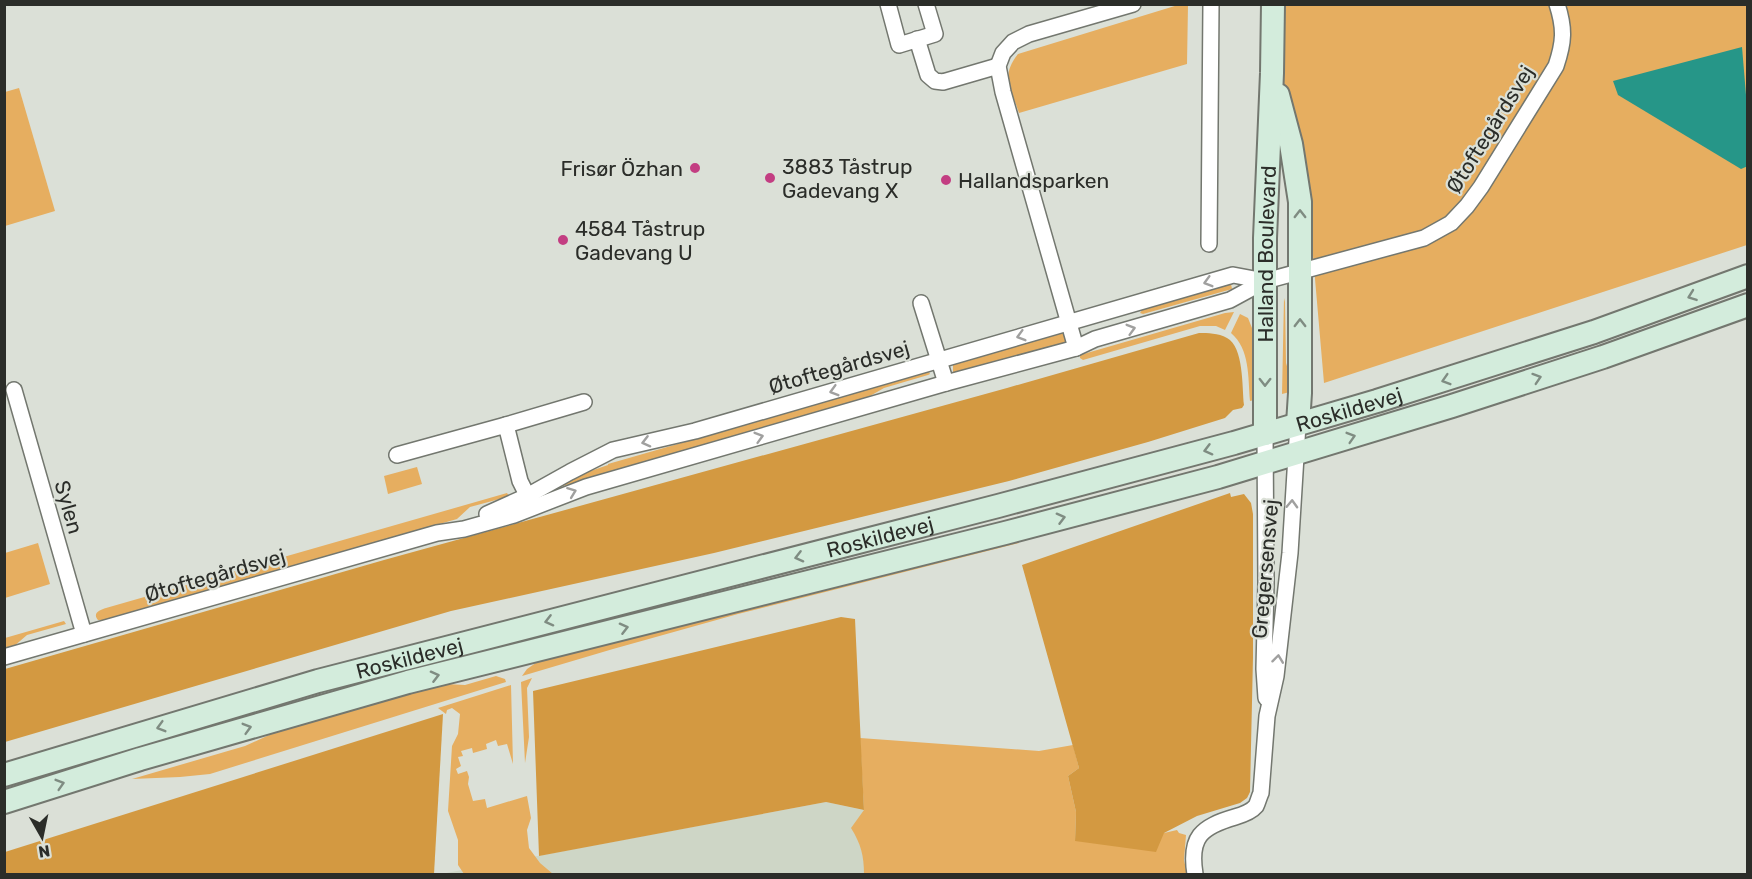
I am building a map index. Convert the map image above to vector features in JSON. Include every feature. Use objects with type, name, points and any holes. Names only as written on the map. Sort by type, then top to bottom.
[{"type":"main road","name":"Halland Boulevard","points":[[1265,434],[1265,238],[1273,4]]},
{"type":"main road","name":"Halland Boulevard","points":[[1272,73],[1291,144],[1300,202],[1298,424]]},
{"type":"main road","name":"Roskildevej","points":[[4,775],[318,681],[998,506],[1265,434],[1594,333],[1748,276]]},
{"type":"main road","name":"Roskildevej","points":[[4,801],[140,759],[408,682],[1005,533],[1264,464],[1603,357],[1748,305]]},
{"type":"street","points":[[888,4],[899,45],[935,34],[926,4]]},
{"type":"street","points":[[1076,348],[1003,92],[998,66],[1003,52],[1013,42],[1029,34],[1133,4]]},
{"type":"street","points":[[1209,244],[1211,4]]},
{"type":"street","name":"Øtoftegårdsvej","points":[[4,657],[436,533],[449,525],[491,512],[1076,348],[1095,339],[1235,298],[1265,281],[1424,238],[1452,223],[1467,207],[1556,66],[1562,47],[1562,21],[1557,4]]},
{"type":"street","points":[[917,39],[928,75],[935,81],[943,82],[998,66]]},
{"type":"street","name":"Øtoftegårdsvej","points":[[530,501],[570,472],[613,450],[695,431],[1233,275],[1265,281]]},
{"type":"street","points":[[921,303],[946,383]]},
{"type":"street","name":"Sylen","points":[[14,390],[84,634]]},
{"type":"street","points":[[397,455],[584,402]]},
{"type":"street","name":"Gregersensvej","points":[[1195,874],[1194,849],[1196,841],[1204,830],[1246,813],[1257,805],[1261,793],[1267,716],[1276,675],[1290,553],[1298,424]]},
{"type":"street","points":[[506,425],[520,481],[530,501]]},
{"type":"street","name":"Gregersensvej","points":[[1265,434],[1264,669],[1267,716]]},
{"type":"shaded area","points":[[1178,5],[1188,5],[1187,64],[1019,113],[1008,76],[1009,69],[1018,54]]},
{"type":"shaded area","points":[[1280,5],[1747,5],[1747,245],[1324,383],[1305,163],[1283,79]]},
{"type":"shaded area","points":[[19,88],[55,211],[5,226],[5,92]]},
{"type":"shaded area","points":[[1231,284],[1232,289],[1140,313],[1142,310]]},
{"type":"shaded area","points":[[1284,298],[1286,363],[1290,376],[1290,392],[1282,394]]},
{"type":"shaded area","points":[[1234,312],[1225,330],[1216,326],[1200,326],[1083,360],[1080,358],[1080,355]]},
{"type":"shaded area","points":[[1240,314],[1248,318],[1254,333],[1254,400],[1250,401],[1245,355],[1231,333]]},
{"type":"shaded area","points":[[1062,333],[1066,335],[1067,341],[1063,344],[959,374],[953,373],[955,364]]},
{"type":"shaded area","points":[[1199,333],[1217,334],[1227,338],[1237,350],[1244,405],[1242,408],[1233,410],[1225,418],[1009,481],[714,553],[451,611],[5,742],[5,669],[384,560]]},
{"type":"shaded area","points":[[929,372],[928,375],[884,388],[863,400],[548,492],[579,475],[608,464]]},
{"type":"shaded area","points":[[417,467],[422,484],[388,494],[384,476]]},
{"type":"shaded area","points":[[507,493],[509,496],[507,497],[470,507],[457,519],[104,620],[96,618],[98,612],[106,608]]},
{"type":"shaded area","points":[[1230,493],[1231,497],[1244,494],[1251,503],[1253,514],[1250,792],[1247,798],[1240,803],[1197,816],[1164,833],[1156,852],[1075,841],[1076,812],[1068,776],[1079,768],[1022,565]]},
{"type":"shaded area","points":[[1019,541],[1019,543],[738,614],[522,676],[527,669],[543,658]]},
{"type":"shaded area","points":[[38,543],[50,584],[5,598],[5,553]]},
{"type":"shaded area","points":[[841,617],[855,619],[864,810],[826,802],[539,856],[533,691]]},
{"type":"shaded area","points":[[64,621],[66,624],[27,635],[13,647],[5,649],[5,638]]},
{"type":"shaded area","points":[[496,676],[505,679],[506,682],[210,774],[132,779],[245,746],[293,724],[404,693],[446,684],[465,685]]},
{"type":"shaded area","points":[[532,678],[527,688],[529,737],[525,763],[521,682]]},
{"type":"shaded area","points":[[511,685],[513,764],[507,744],[498,746],[496,740],[486,744],[487,749],[473,753],[472,748],[461,751],[463,756],[458,757],[461,766],[456,769],[458,774],[467,771],[473,801],[485,799],[487,808],[527,796],[531,818],[527,830],[529,848],[540,863],[553,874],[464,874],[458,865],[458,840],[448,811],[452,746],[458,734],[460,714],[452,708],[447,710],[446,714],[438,708]]},
{"type":"shaded area","points":[[443,714],[434,874],[5,874],[5,852]]},
{"type":"shaded area","points":[[860,738],[1039,751],[1073,745],[1079,768],[1068,776],[1076,812],[1075,841],[1177,830],[1186,835],[1184,860],[1187,874],[864,874],[861,850],[851,828],[864,810]]},
{"type":"shaded area","points":[[826,802],[1162,874],[441,874]]},
{"type":"water","points":[[1742,47],[1747,107],[1748,166],[1741,169],[1618,95],[1613,81]]},
{"type":"place","name":"Frisør Özhan","points":[[695,168]]},
{"type":"place","name":"3883 Tåstrup Gadevang X","points":[[770,178]]},
{"type":"place","name":"Hallandsparken","points":[[946,180]]},
{"type":"place","name":"4584 Tåstrup Gadevang U","points":[[563,240]]}]
